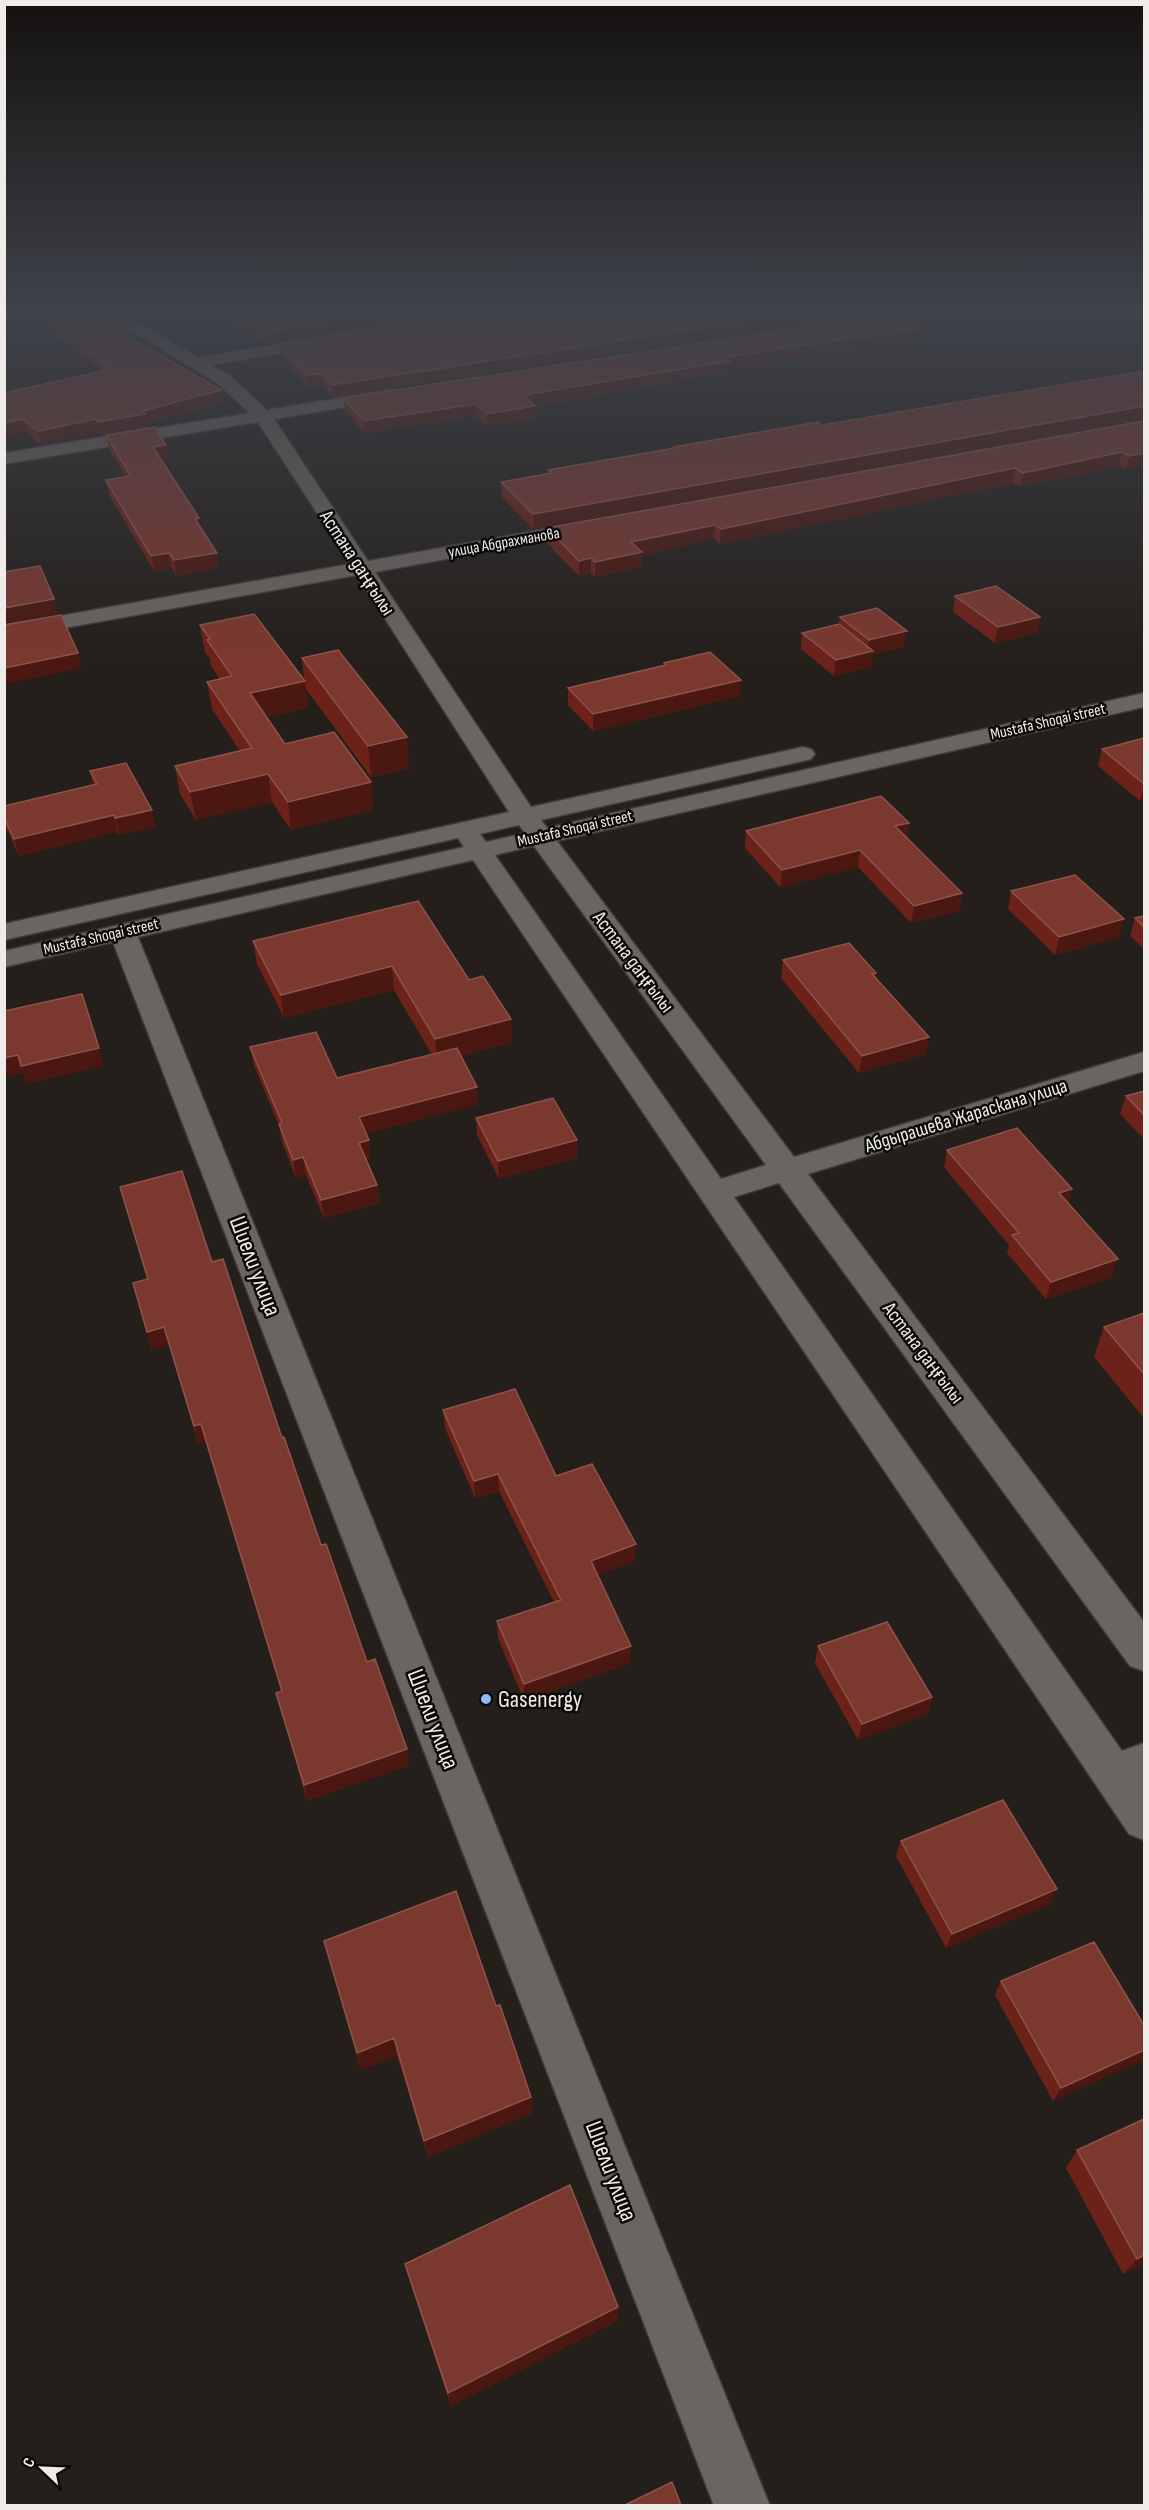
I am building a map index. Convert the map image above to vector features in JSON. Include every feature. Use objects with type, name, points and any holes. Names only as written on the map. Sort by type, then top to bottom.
[{"type":"street","points":[[4,459],[219,423]]},
{"type":"street","name":"Астана даңғылы","points":[[267,423],[533,827],[1144,1653]]},
{"type":"street","name":"улица Абдрахманова","points":[[4,633],[606,525]]},
{"type":"street","name":"Mustafa Shoqai street","points":[[533,827],[1144,678]]},
{"type":"street","name":"Mustafa Shoqai street","points":[[4,932],[472,840],[1144,700]]},
{"type":"street","points":[[472,840],[714,1192],[1129,1768],[1144,1819]]},
{"type":"street","name":"Mustafa Shoqai street","points":[[4,959],[123,932],[472,840]]},
{"type":"street","name":"Шиели улица","points":[[123,932],[742,2505]]},
{"type":"street","name":"Абдырашева Жараскана улица","points":[[714,1192],[1144,1061]]},
{"type":"building","points":[[28,423],[76,423],[38,431]]},
{"type":"building","points":[[811,423],[822,425],[1047,423],[533,514],[501,482],[552,473],[548,470],[674,447]]},
{"type":"building","points":[[1132,423],[1144,423],[1144,453],[1129,456],[1122,452],[1023,473],[1015,468],[721,529],[715,525],[631,542],[642,552],[595,562],[591,558],[579,561],[547,528]]},
{"type":"building","points":[[154,427],[166,445],[153,447],[199,518],[195,519],[217,553],[174,560],[169,553],[151,556],[106,480],[131,476],[106,435]]},
{"type":"building","points":[[40,566],[54,599],[4,608],[4,572]]},
{"type":"building","points":[[996,586],[1040,617],[998,627],[955,596]]},
{"type":"building","points":[[877,608],[907,631],[869,640],[840,617]]},
{"type":"building","points":[[254,614],[305,681],[250,693],[285,744],[334,732],[371,782],[288,802],[268,774],[190,792],[175,766],[252,748],[207,682],[232,676],[207,640],[210,639],[200,625]]},
{"type":"building","points":[[61,615],[78,653],[4,668],[4,625]]},
{"type":"building","points":[[839,624],[873,651],[836,660],[802,633]]},
{"type":"building","points":[[338,650],[407,737],[368,746],[302,658]]},
{"type":"building","points":[[710,652],[741,680],[593,714],[568,688],[666,665],[664,663]]},
{"type":"building","points":[[1144,738],[1144,784],[1102,749]]},
{"type":"building","points":[[126,763],[152,810],[115,818],[114,815],[14,839],[4,817],[4,806],[97,784],[90,771]]},
{"type":"building","points":[[881,796],[909,823],[895,826],[962,893],[914,906],[860,850],[782,870],[746,831]]},
{"type":"building","points":[[1075,875],[1124,919],[1059,937],[1011,891]]},
{"type":"building","points":[[418,901],[469,980],[483,976],[511,1019],[435,1039],[392,966],[281,995],[253,941]]},
{"type":"building","points":[[1144,916],[1144,927],[1135,918]]},
{"type":"building","points":[[849,943],[876,973],[872,974],[929,1037],[862,1056],[783,960]]},
{"type":"building","points":[[82,994],[99,1048],[21,1066],[18,1055],[4,1058],[4,1011]]},
{"type":"building","points":[[316,1032],[337,1078],[457,1048],[477,1087],[359,1117],[369,1140],[359,1143],[377,1185],[321,1200],[303,1157],[293,1160],[279,1124],[282,1123],[250,1047]]},
{"type":"building","points":[[1144,1091],[1144,1115],[1126,1096]]},
{"type":"building","points":[[553,1098],[577,1140],[498,1161],[476,1118]]},
{"type":"building","points":[[1017,1128],[1072,1189],[1059,1193],[1118,1259],[1051,1282],[1012,1235],[1019,1233],[947,1150]]},
{"type":"building","points":[[182,1171],[212,1262],[223,1259],[282,1438],[284,1437],[321,1545],[326,1544],[367,1662],[375,1659],[407,1749],[304,1785],[276,1693],[282,1691],[201,1424],[194,1426],[164,1327],[147,1332],[133,1283],[148,1279],[120,1187]]},
{"type":"building","points":[[1144,1313],[1144,1374],[1104,1327]]},
{"type":"building","points":[[515,1389],[556,1476],[592,1464],[636,1544],[591,1561],[631,1646],[524,1684],[497,1621],[561,1600],[498,1474],[474,1481],[443,1410]]},
{"type":"building","points":[[887,1622],[932,1697],[862,1724],[818,1646]]},
{"type":"building","points":[[1003,1800],[1057,1889],[952,1934],[901,1841]]},
{"type":"building","points":[[456,1891],[496,2006],[500,2005],[531,2097],[424,2141],[394,2038],[357,2053],[324,1941]]},
{"type":"building","points":[[1094,1942],[1144,2025],[1144,2050],[1061,2088],[1001,1981]]},
{"type":"building","points":[[1144,2119],[1144,2255],[1137,2259],[1077,2150]]},
{"type":"building","points":[[570,2185],[618,2307],[448,2393],[405,2264]]},
{"type":"building","points":[[672,2482],[681,2505],[625,2505]]},
{"type":"place","name":"Gasenergy","points":[[486,1699]]}]
